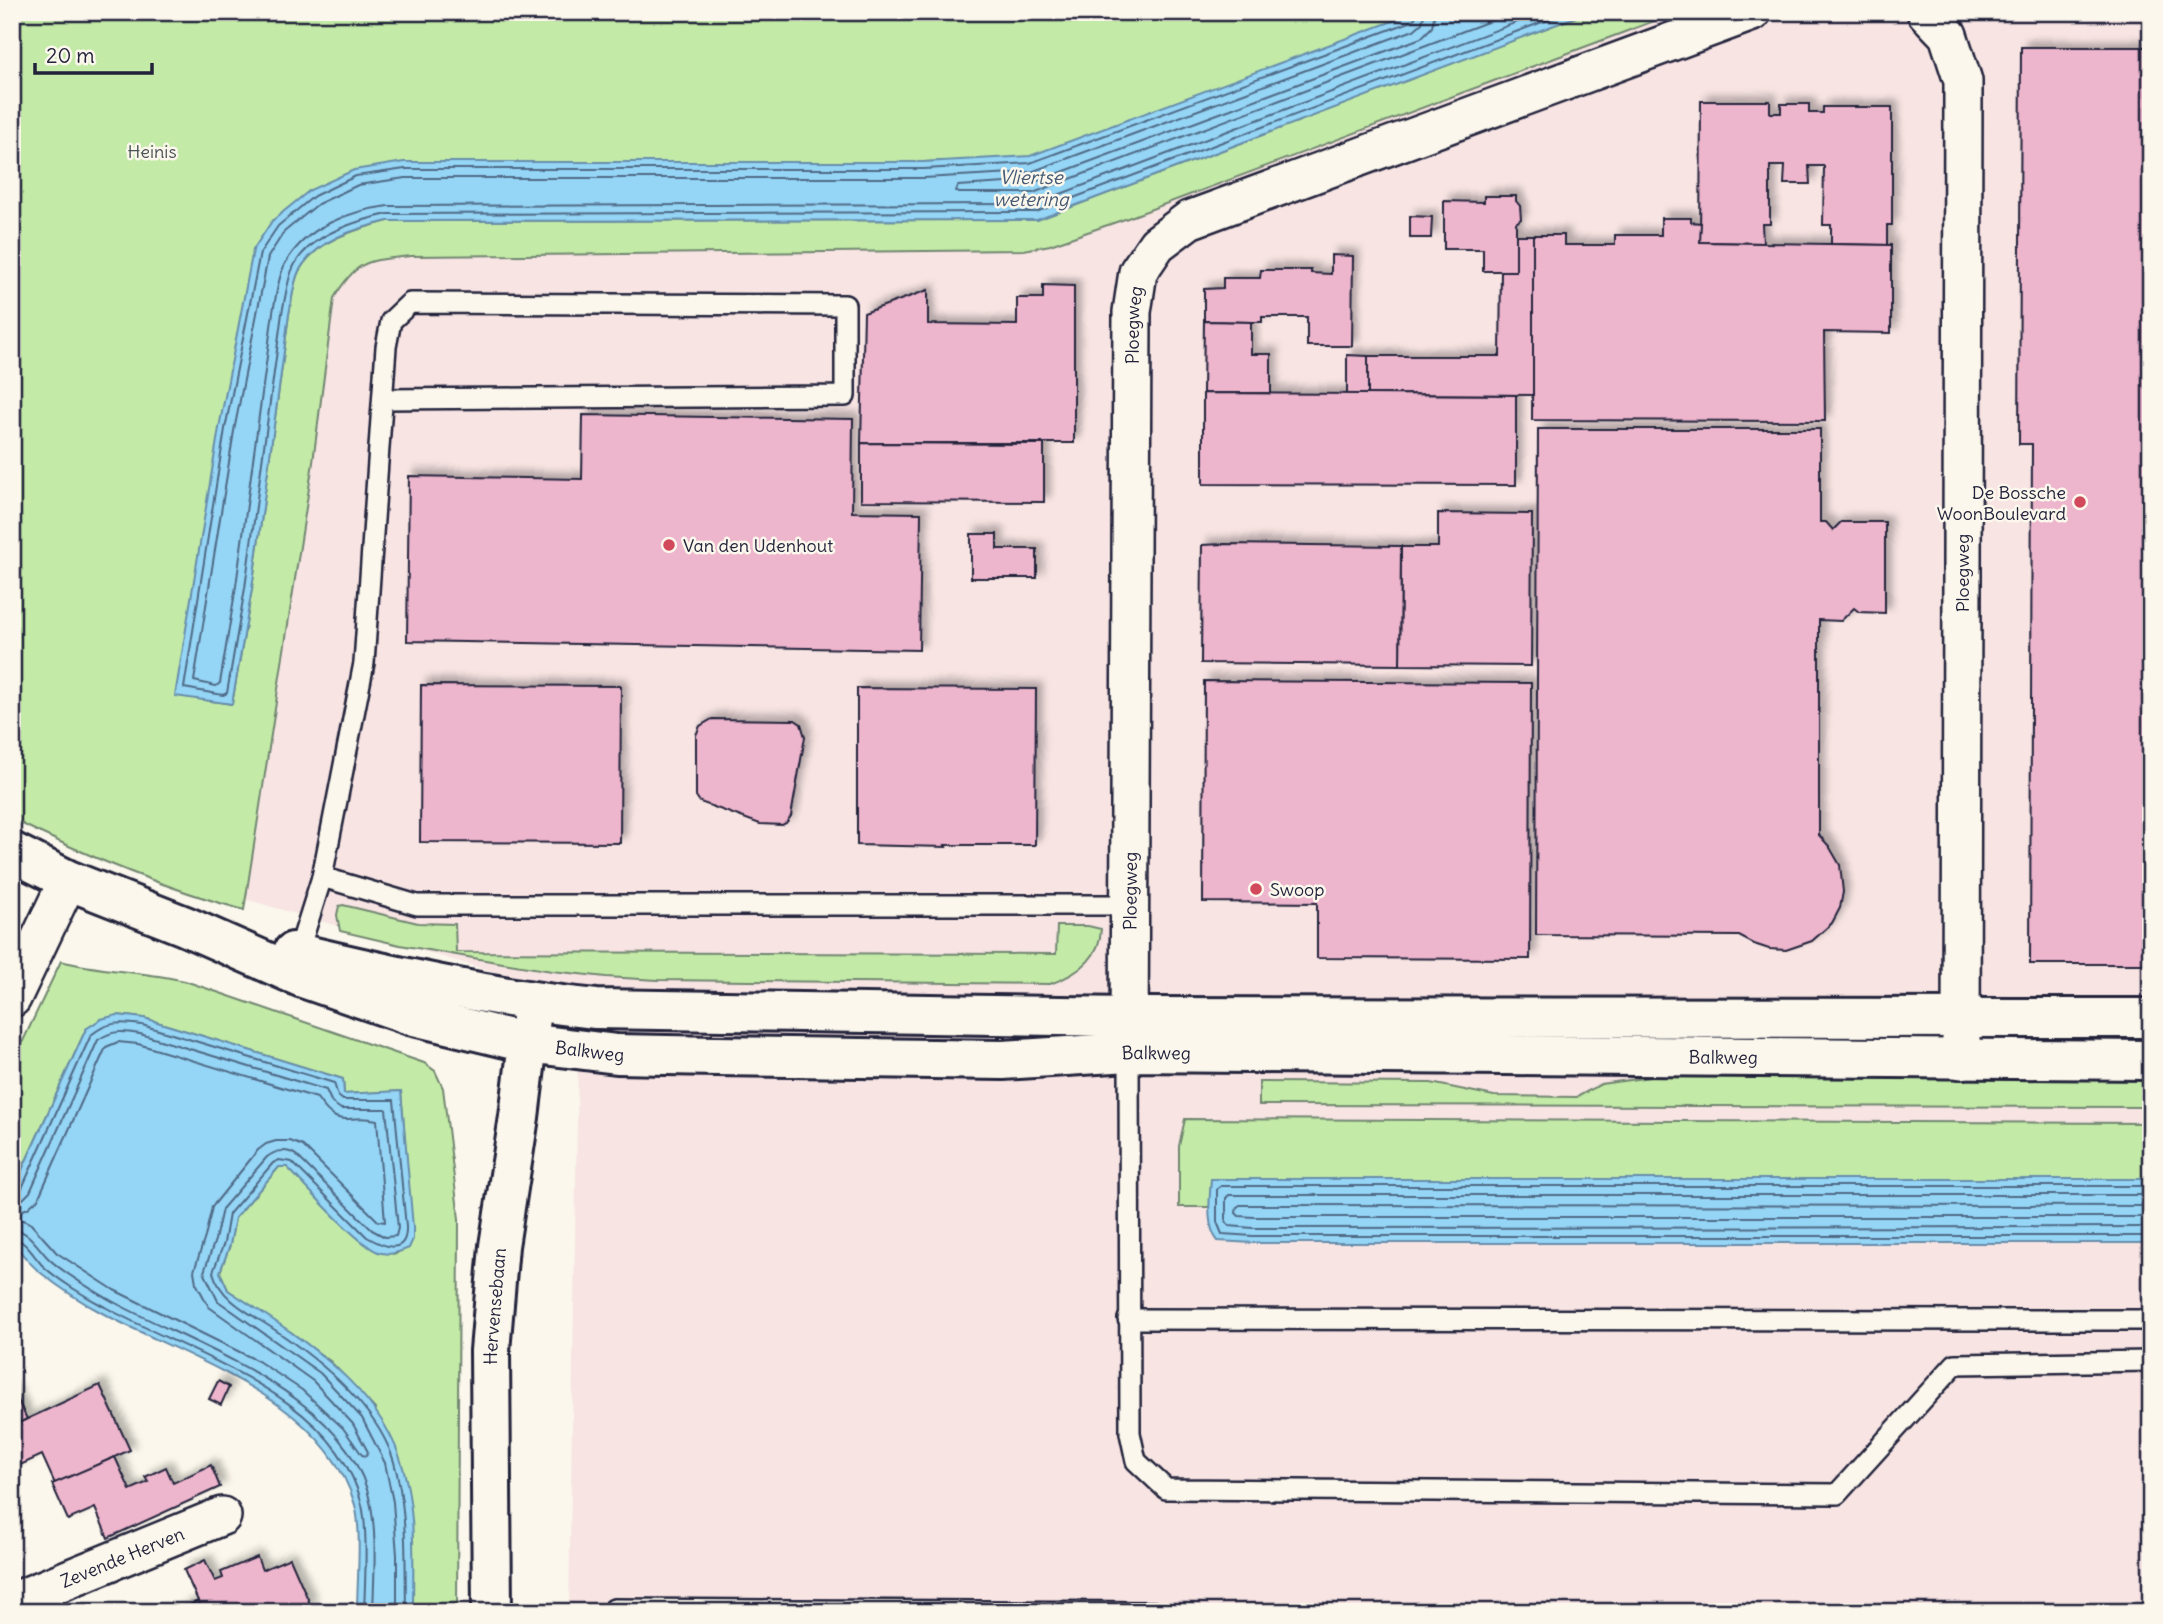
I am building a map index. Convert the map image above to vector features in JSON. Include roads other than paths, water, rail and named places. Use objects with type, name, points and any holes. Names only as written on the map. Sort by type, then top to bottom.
[{"type":"street","name":"Ploegweg","points":[[1129,1034],[1132,312],[1138,272],[1157,244],[1189,220],[1752,12]]},
{"type":"street","name":"Ploegweg","points":[[1926,12],[1948,35],[1963,81],[1961,1060]]},
{"type":"street","name":"Balkweg","points":[[12,852],[68,880],[185,926],[303,978],[398,1011],[527,1044],[617,1054],[1003,1060],[1129,1034],[1961,1018],[2151,1018]]},
{"type":"street","points":[[12,999],[68,880]]},
{"type":"street","name":"Balkweg","points":[[185,926],[418,981],[533,1002],[596,1009],[1129,1034],[1961,1060],[2151,1060]]},
{"type":"street","name":"Hervensebaan","points":[[492,1612],[490,1351],[499,1246],[533,1002]]},
{"type":"street","name":"Zevende Herven","points":[[16,1591],[222,1516]]},
{"type":"lane","points":[[298,953],[322,877],[364,663],[386,347],[391,321],[410,303],[845,305],[845,396],[383,399]]},
{"type":"lane","points":[[322,877],[417,905],[1130,905]]},
{"type":"lane","points":[[1129,1034],[1130,1433],[1136,1461],[1166,1489],[1837,1494],[1955,1364],[2151,1361]]},
{"type":"lane","points":[[1128,1319],[2151,1320]]},
{"type":"lane","points":[[614,1612],[614,1609],[628,1609],[1153,1612]]},
{"type":"water","name":"Vliertse wetering","points":[[1417,12],[1589,12],[1037,220],[388,221],[350,232],[326,243],[307,260],[299,271],[294,286],[252,589],[232,704],[175,696],[219,428],[253,250],[272,221],[310,190],[354,170],[404,162],[924,162],[1030,156]]},
{"type":"water","points":[[117,1015],[144,1018],[343,1079],[344,1094],[401,1091],[413,1227],[413,1239],[409,1248],[386,1254],[368,1246],[344,1226],[287,1167],[279,1167],[235,1218],[230,1245],[220,1272],[228,1290],[329,1361],[371,1405],[388,1430],[400,1458],[412,1515],[413,1612],[357,1612],[359,1543],[355,1505],[339,1468],[315,1437],[285,1410],[251,1387],[104,1314],[72,1295],[37,1270],[12,1242],[12,1192],[86,1029],[101,1019]]},
{"type":"water","points":[[1211,1179],[2151,1179],[2151,1243],[1218,1241],[1210,1220]]},
{"type":"place","name":"De Bossche WoonBoulevard","points":[[2080,502]]},
{"type":"place","name":"Van den Udenhout","points":[[669,545]]},
{"type":"place","name":"Swoop","points":[[1256,889]]},
{"type":"park label","name":"Heinis","points":[[152,151]]}]
